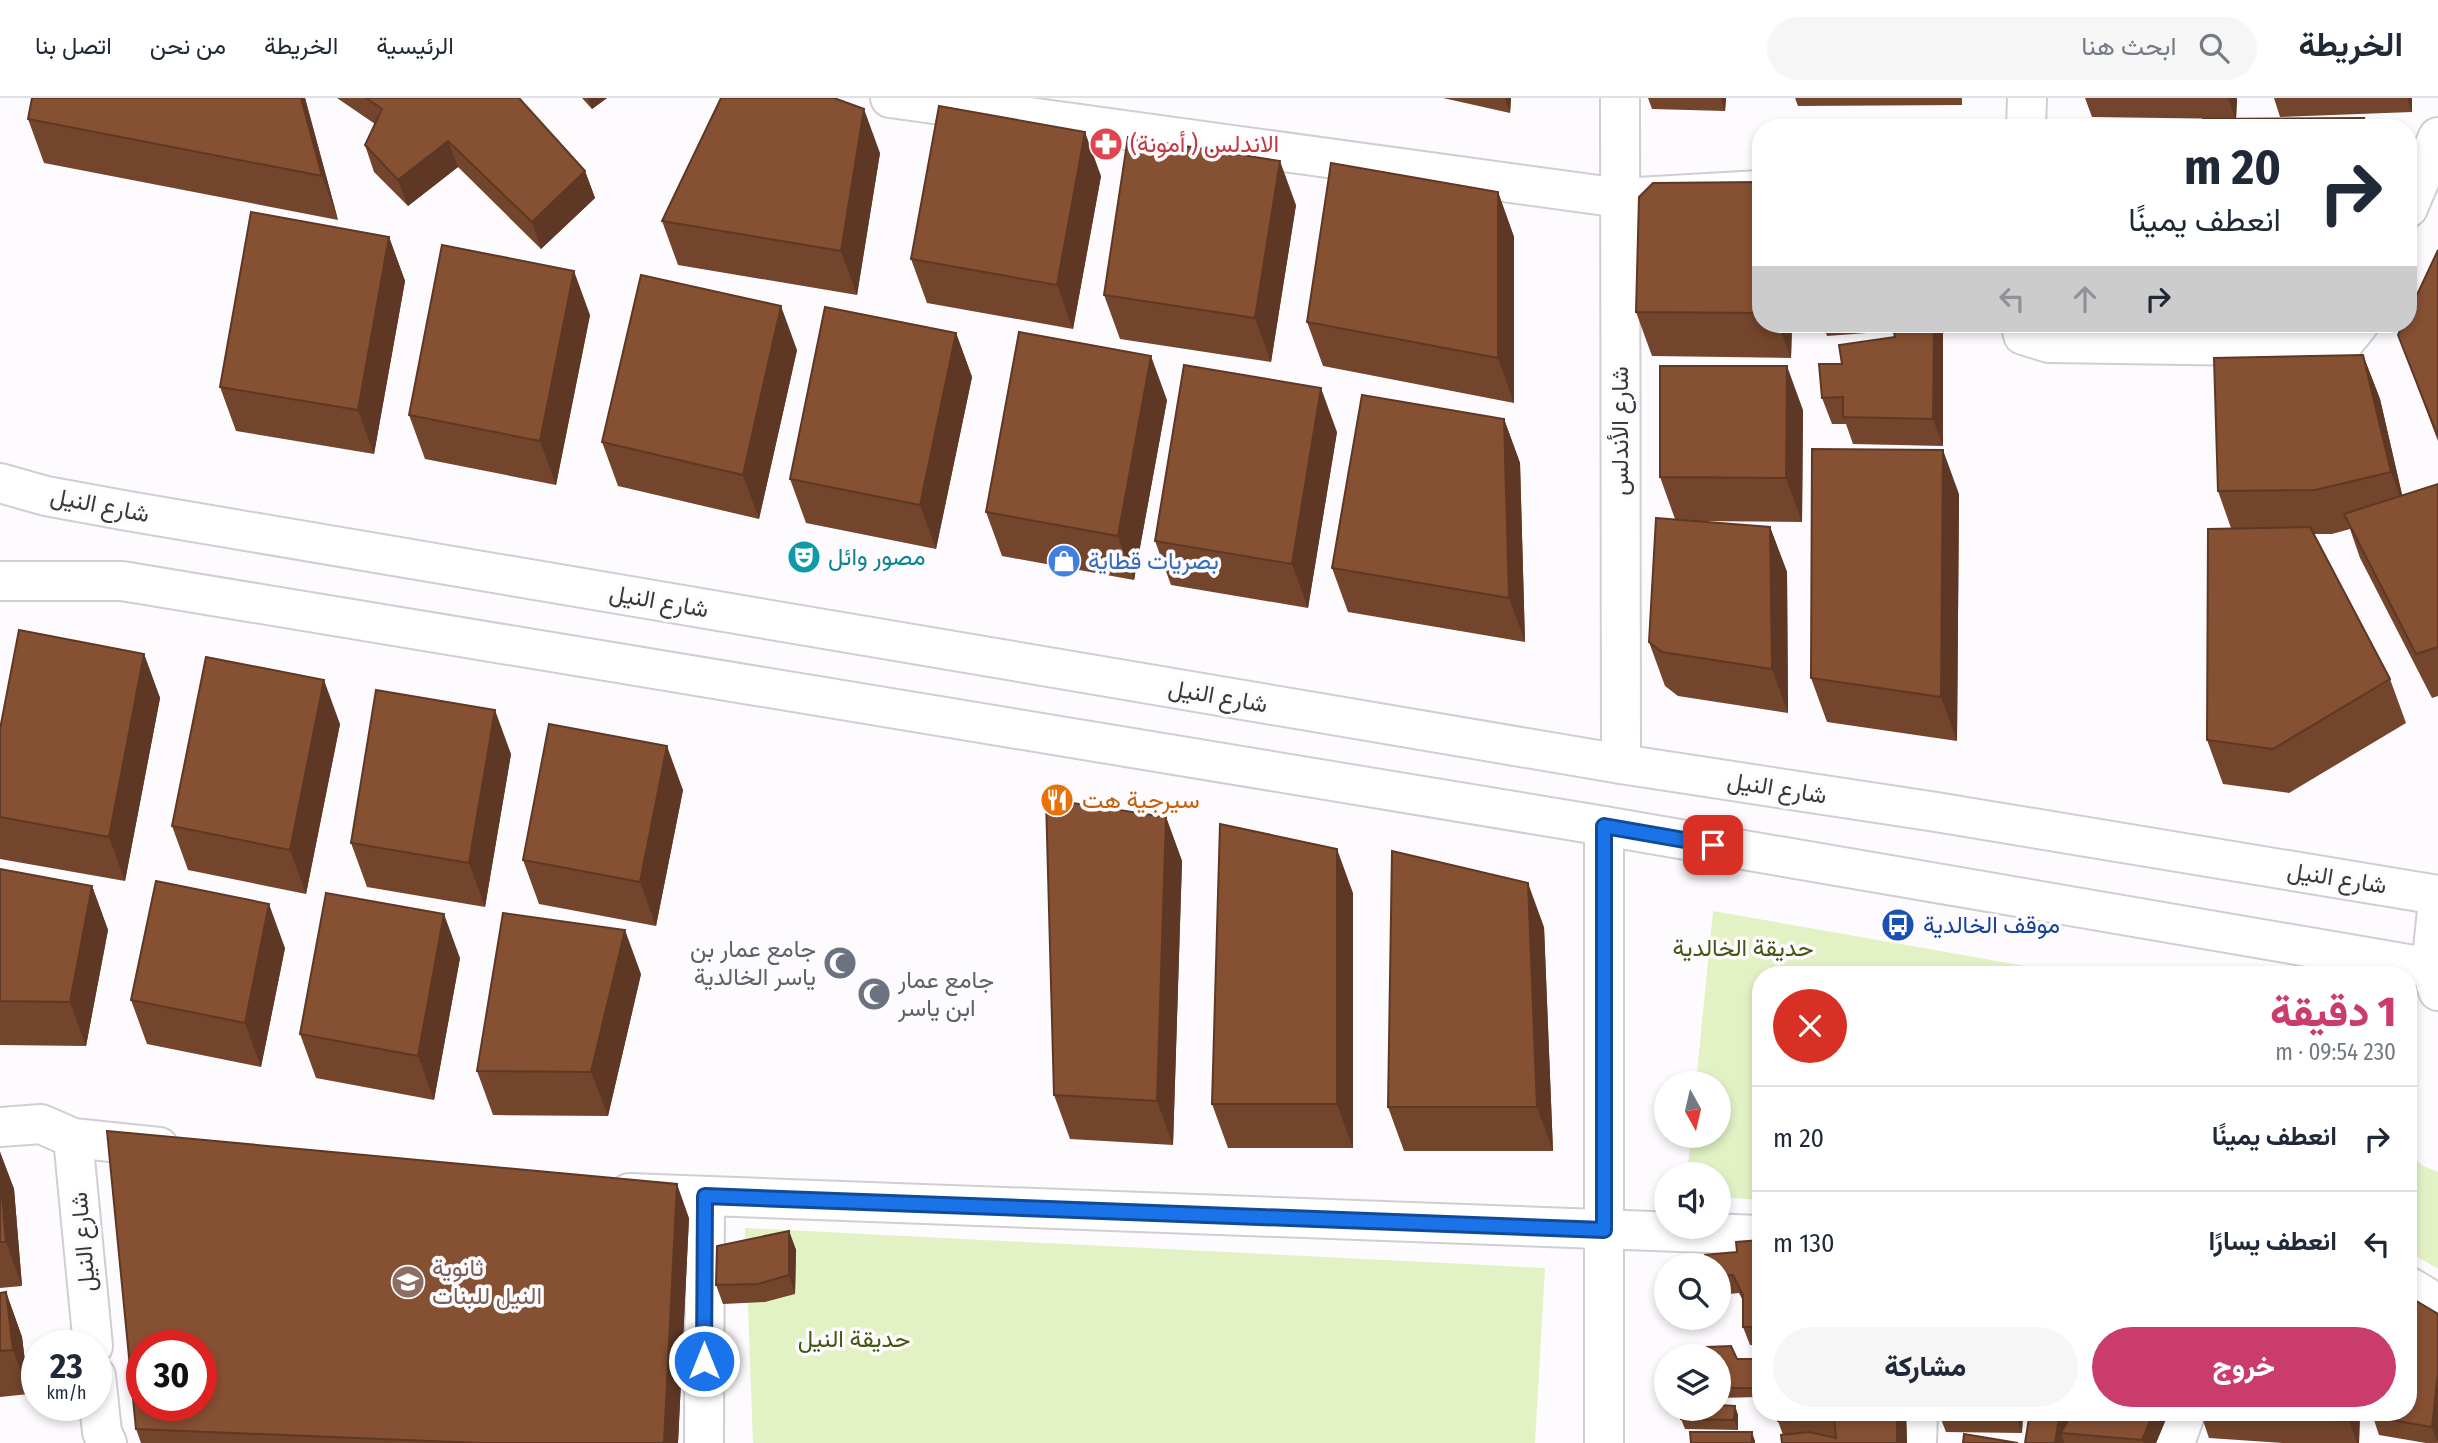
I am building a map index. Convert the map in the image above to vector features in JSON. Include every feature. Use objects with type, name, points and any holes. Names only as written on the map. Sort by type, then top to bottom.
[{"type":"main road","points":[[890,98],[1620,198],[1752,190]]},
{"type":"main road","name":"شارع الأندلس","points":[[1620,98],[1621,764]]},
{"type":"main road","points":[[2026,119],[2027,98]]},
{"type":"main road","points":[[2417,187],[2438,137]]},
{"type":"main road","points":[[2023,333],[2049,344],[2316,347],[2342,345],[2352,333]]},
{"type":"main road","name":"شارع النيل","points":[[0,483],[46,496],[142,513],[1621,764],[2438,895]]},
{"type":"main road","points":[[0,581],[122,581],[1604,826],[2363,966]]},
{"type":"main road","points":[[1604,826],[1604,1443]]},
{"type":"main road","points":[[2434,979],[2438,901]]},
{"type":"main road","points":[[0,1127],[41,1124],[73,1138],[198,1151]]},
{"type":"main road","name":"شارع النيل","points":[[73,1138],[91,1330]]},
{"type":"main road","points":[[599,1192],[1752,1235]]},
{"type":"main road","points":[[704,1443],[705,1196]]},
{"type":"main road","points":[[2417,1291],[2438,1304]]},
{"type":"main road","points":[[101,1421],[107,1443]]},
{"type":"main road","points":[[1917,1443],[1918,1421]]},
{"type":"main road","points":[[2175,1443],[2183,1421]]},
{"type":"green space","name":"حديقة الخالدية","points":[[1713,911],[2025,966],[1752,966],[1752,1199],[1731,1198],[1731,1162],[1688,1162],[1690,1148],[1731,1148],[1731,1071],[1697,1071]]},
{"type":"green space","points":[[2417,1161],[2438,1172],[2438,1269],[2417,1256]]},
{"type":"green space","name":"حديقة النيل","points":[[745,1228],[1545,1268],[1535,1443],[753,1443]]},
{"type":"building","points":[[32,98],[301,98],[322,176],[28,119]]},
{"type":"building","points":[[366,98],[519,98],[585,171],[532,222],[448,141],[398,180],[365,145],[382,109]]},
{"type":"building","points":[[721,98],[834,98],[864,109],[841,251],[662,221]]},
{"type":"building","points":[[939,106],[1085,132],[1057,285],[911,259]]},
{"type":"building","points":[[2364,118],[2364,119],[2203,119]]},
{"type":"building","points":[[1128,137],[1280,161],[1255,318],[1104,295]]},
{"type":"building","points":[[1331,163],[1498,192],[1498,358],[1307,322]]},
{"type":"building","points":[[1752,182],[1752,313],[1636,312],[1639,197],[1653,183]]},
{"type":"building","points":[[251,212],[389,237],[358,410],[220,387]]},
{"type":"building","points":[[442,245],[574,271],[540,441],[409,415]]},
{"type":"building","points":[[2438,250],[2438,437],[2398,335],[2417,333],[2417,295]]},
{"type":"building","points":[[641,275],[781,306],[743,475],[602,442]]},
{"type":"building","points":[[825,307],[956,333],[920,505],[790,479]]},
{"type":"building","points":[[1019,332],[1151,356],[1118,536],[986,512]]},
{"type":"building","points":[[1894,333],[1934,333],[1933,419],[1843,417],[1843,397],[1822,398],[1819,364],[1842,364],[1839,345],[1895,337]]},
{"type":"building","points":[[2363,355],[2391,472],[2315,490],[2218,491],[2214,358]]},
{"type":"building","points":[[1184,365],[1321,388],[1292,564],[1155,541]]},
{"type":"building","points":[[1660,366],[1787,366],[1786,478],[1660,477]]},
{"type":"building","points":[[1362,395],[1504,419],[1509,598],[1332,568]]},
{"type":"building","points":[[1812,449],[1943,450],[1941,697],[1811,678]]},
{"type":"building","points":[[2438,484],[2438,647],[2416,654],[2344,514]]},
{"type":"building","points":[[1656,518],[1770,527],[1772,669],[1662,652],[1649,642]]},
{"type":"building","points":[[2310,527],[2390,679],[2273,749],[2207,740],[2208,529]]},
{"type":"building","points":[[19,630],[144,654],[109,837],[0,817],[0,729]]},
{"type":"building","points":[[206,657],[324,680],[290,850],[172,826]]},
{"type":"building","points":[[376,690],[495,710],[469,863],[351,843]]},
{"type":"building","points":[[549,724],[667,746],[640,882],[523,860]]},
{"type":"building","points":[[1046,799],[1166,817],[1157,1101],[1054,1095]]},
{"type":"building","points":[[1220,824],[1337,849],[1337,1104],[1212,1104]]},
{"type":"building","points":[[1392,851],[1528,883],[1537,1107],[1388,1107]]},
{"type":"building","points":[[0,869],[92,886],[70,1002],[0,1001]]},
{"type":"building","points":[[156,881],[269,904],[245,1023],[131,1000]]},
{"type":"building","points":[[326,893],[444,914],[418,1056],[300,1034]]},
{"type":"building","points":[[503,913],[625,930],[591,1072],[477,1071]]},
{"type":"building","name":"ثانوية النيل للبنات","points":[[107,1131],[677,1184],[664,1443],[480,1443],[136,1429],[135,1421],[217,1421],[217,1330],[126,1330]]},
{"type":"building","points":[[0,1172],[6,1242],[0,1242]]},
{"type":"building","points":[[789,1231],[789,1275],[758,1284],[716,1285],[717,1246]]},
{"type":"building","points":[[1752,1241],[1752,1327],[1743,1327],[1743,1295],[1731,1275],[1731,1253],[1726,1253],[1737,1252],[1736,1242]]},
{"type":"building","points":[[6,1292],[13,1350],[0,1351],[0,1293]]},
{"type":"building","points":[[2417,1301],[2438,1314],[2438,1373],[2432,1427],[2397,1421],[2417,1421]]},
{"type":"building","points":[[1731,1346],[1737,1359],[1752,1359],[1752,1388],[1731,1388]]},
{"type":"building","points":[[1731,1406],[1735,1406],[1734,1420],[1731,1420]]},
{"type":"building","points":[[1834,1421],[1897,1421],[1897,1443],[1782,1443],[1781,1435],[1809,1432],[1836,1438]]},
{"type":"building","points":[[2029,1421],[2059,1421],[2055,1443],[2025,1443]]},
{"type":"building","points":[[2067,1421],[2150,1421],[2142,1440],[2061,1433]]},
{"type":"building","points":[[1690,1432],[1752,1432],[1752,1443],[1691,1443]]},
{"type":"building","points":[[1964,1434],[2018,1443],[1963,1443]]},
{"type":"place","name":"الاندلس ( أمونة)","points":[[1106,144]]},
{"type":"place","name":"مصور وائل","points":[[804,557]]},
{"type":"place","name":"بصريات قطاية","points":[[1064,561]]},
{"type":"place","name":"سيرجية هت","points":[[1057,800]]},
{"type":"place","name":"موقف الخالدية","points":[[1898,925]]},
{"type":"place","name":"جامع عمار بن ياسر الخالدية","points":[[840,963]]},
{"type":"place","name":"جامع عمار ابن ياسر","points":[[874,994]]},
{"type":"place","name":"ثانوية النيل للبنات","points":[[408,1282]]},
{"type":"route","points":[[704,1361],[705,1196],[1604,1230],[1604,826],[1713,845]]}]
